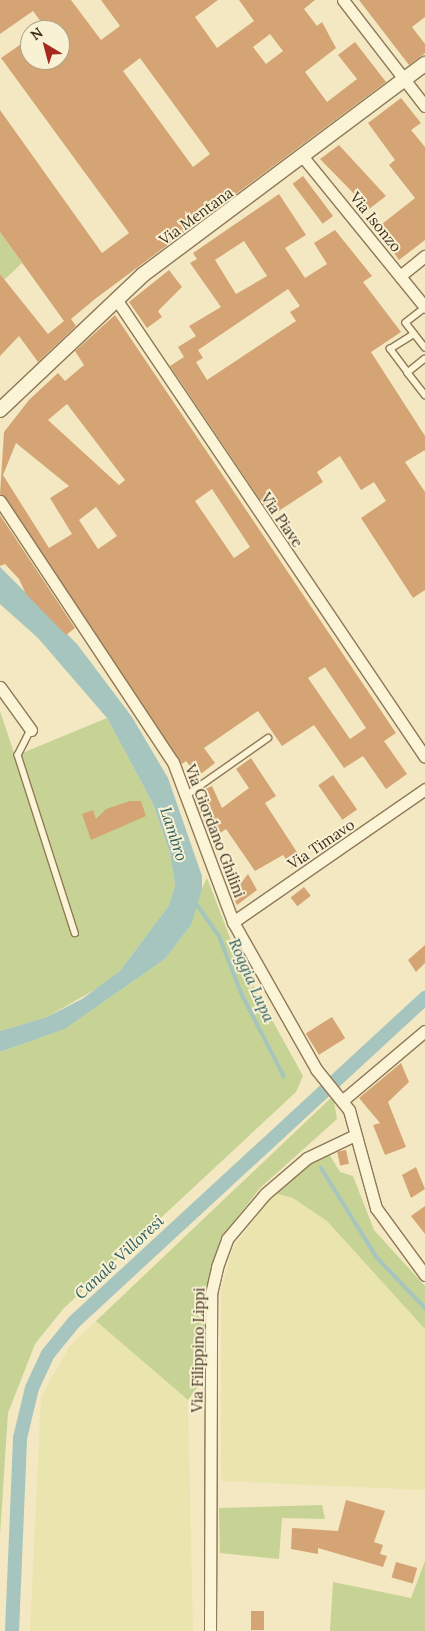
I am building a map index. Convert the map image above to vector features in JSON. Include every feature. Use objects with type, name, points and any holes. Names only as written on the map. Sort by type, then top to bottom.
[{"type":"street","points":[[343,0],[407,79],[425,106]]},
{"type":"street","name":"Via Mentana","points":[[0,410],[116,299],[425,64]]},
{"type":"street","name":"Via Isonzo","points":[[303,157],[425,308]]},
{"type":"street","points":[[400,276],[425,256]]},
{"type":"street","name":"Via Piave","points":[[116,299],[425,756]]},
{"type":"street","name":"Via Giordano Ghilini","points":[[0,501],[174,762],[233,922],[321,1076],[343,1100]]},
{"type":"street","points":[[0,687],[31,730]]},
{"type":"street","name":"Via Timavo","points":[[233,922],[425,789]]},
{"type":"street","points":[[425,1031],[343,1100],[356,1135],[376,1208],[425,1275]]},
{"type":"street","name":"Via Filippino Lippi","points":[[210,1631],[211,1294],[217,1267],[227,1238],[265,1194],[307,1158],[356,1135]]},
{"type":"lane","points":[[425,308],[406,323],[425,348]]},
{"type":"lane","points":[[414,334],[390,349],[425,395]]},
{"type":"lane","points":[[408,373],[425,359]]},
{"type":"lane","points":[[31,730],[18,755],[75,933]]},
{"type":"lane","points":[[187,795],[268,738]]},
{"type":"shaded area","points":[[274,1193],[293,1198],[327,1221],[425,1329],[425,1490],[221,1481],[221,1292],[232,1249]]},
{"type":"shaded area","points":[[96,1321],[188,1400],[193,1631],[30,1631],[41,1397],[69,1347]]},
{"type":"green space","points":[[0,232],[22,263],[4,280],[0,274]]},
{"type":"green space","points":[[0,711],[15,756],[107,718],[153,804],[170,853],[175,886],[169,905],[120,971],[101,986],[47,1017],[0,1031]]},
{"type":"green space","points":[[207,878],[237,956],[303,1076],[296,1092],[64,1308],[35,1344],[8,1413],[0,1535],[0,1052],[65,1029],[165,959],[191,925],[195,902]]},
{"type":"green space","points":[[333,1096],[337,1119],[260,1188],[221,1238],[208,1283],[202,1381],[188,1400],[96,1321]]},
{"type":"green space","points":[[329,1154],[340,1172],[353,1176],[374,1230],[425,1286],[425,1329],[327,1221],[293,1198],[274,1193],[301,1169]]},
{"type":"green space","points":[[322,1505],[325,1519],[282,1518],[279,1559],[220,1553],[219,1508]]},
{"type":"green space","points":[[425,1561],[425,1631],[330,1631],[333,1582],[411,1598]]},
{"type":"water","name":"Lambro","points":[[0,567],[77,644],[132,717],[168,778],[202,876],[202,889],[191,925],[165,959],[65,1029],[0,1052],[0,1031],[47,1017],[82,999],[120,971],[169,905],[175,886],[170,853],[153,804],[107,718],[38,638],[0,604]]},
{"type":"building","points":[[0,0],[71,0],[101,40],[120,26],[101,0],[218,0],[195,17],[217,48],[254,21],[239,0],[315,0],[304,9],[317,26],[322,22],[336,48],[305,72],[327,102],[357,79],[338,55],[355,42],[386,82],[95,299],[71,319],[76,326],[38,362],[19,336],[0,356],[0,274],[48,334],[64,321],[0,232],[0,110],[102,253],[129,233],[1,58],[20,45],[20,70],[70,70],[70,20],[40,20],[33,11],[0,34]],"holes":[[[270,34],[283,51],[266,64],[253,47]],[[140,58],[210,154],[193,167],[123,71]]]},
{"type":"building","points":[[359,0],[425,0],[425,17],[412,27],[425,44],[425,53],[409,65]]},
{"type":"building","points":[[401,98],[421,123],[411,130],[425,147],[425,240],[399,260],[377,228],[415,198],[389,165],[395,160],[368,123]]},
{"type":"building","points":[[339,145],[386,196],[369,209],[320,159]]},
{"type":"building","points":[[303,176],[333,216],[323,224],[293,184]]},
{"type":"building","points":[[279,194],[306,235],[285,248],[305,278],[327,264],[314,243],[335,230],[372,276],[363,282],[401,332],[371,352],[425,436],[425,450],[405,462],[425,492],[425,590],[413,598],[361,518],[386,501],[374,482],[361,490],[340,456],[317,472],[323,482],[271,516],[170,366],[184,357],[178,347],[196,336],[189,326],[221,307],[190,263],[197,259],[193,253]],"holes":[[[244,241],[267,276],[236,294],[215,260]],[[288,289],[300,306],[290,312],[296,321],[207,380],[196,362],[203,358],[198,350]]]},
{"type":"building","points":[[169,270],[182,287],[158,311],[162,317],[147,328],[129,302]]},
{"type":"building","points":[[115,315],[396,733],[384,741],[407,774],[386,789],[363,756],[344,768],[314,725],[282,746],[258,711],[204,748],[215,763],[198,776],[186,761],[182,764],[0,494],[4,432],[29,400],[58,373],[65,381],[84,365],[75,351]],"holes":[[[67,404],[125,480],[119,485],[48,420]],[[16,443],[69,486],[50,498],[72,534],[49,548],[3,475]],[[212,489],[250,547],[234,558],[195,501]],[[96,507],[117,536],[98,549],[79,520]],[[325,667],[366,728],[350,739],[308,678]]]},
{"type":"building","points":[[0,515],[75,628],[66,635],[26,594],[19,579],[5,564],[0,566]]},
{"type":"building","points":[[251,758],[276,796],[265,803],[302,860],[292,868],[283,855],[255,871],[226,829],[213,838],[195,800],[204,795],[203,790],[212,786],[222,808],[249,788],[236,769]]},
{"type":"building","points":[[333,775],[357,809],[342,820],[318,785]]},
{"type":"building","points":[[130,801],[141,801],[146,816],[91,840],[82,814],[93,810],[96,819],[106,809]]},
{"type":"building","points":[[248,874],[257,890],[237,905],[232,895]]},
{"type":"building","points":[[304,887],[311,896],[297,906],[291,897]]},
{"type":"building","points":[[425,945],[425,963],[416,972],[408,960]]},
{"type":"building","points":[[332,1017],[345,1038],[319,1055],[306,1033]]},
{"type":"building","points":[[401,1063],[409,1082],[388,1102],[406,1147],[385,1155],[373,1125],[380,1123],[359,1098]]},
{"type":"building","points":[[346,1150],[349,1164],[340,1166],[337,1152]]},
{"type":"building","points":[[416,1167],[425,1189],[411,1198],[402,1175]]},
{"type":"building","points":[[425,1206],[425,1234],[411,1216]]},
{"type":"building","points":[[346,1500],[385,1511],[374,1542],[383,1545],[380,1554],[387,1556],[383,1567],[318,1548],[318,1554],[291,1549],[292,1528],[338,1531]]},
{"type":"building","points":[[396,1562],[417,1568],[413,1583],[392,1577]]},
{"type":"building","points":[[251,1611],[264,1611],[264,1630],[251,1630]]},
{"type":"waterway","name":"Roggia Lupa","points":[[192,898],[219,936],[241,993],[284,1077]]},
{"type":"waterway","name":"Canale Villoresi","points":[[12,1631],[20,1438],[32,1388],[48,1354],[74,1322],[425,998]]},
{"type":"waterway","name":"Roggia Lupa","points":[[321,1168],[377,1258],[425,1308]]}]
